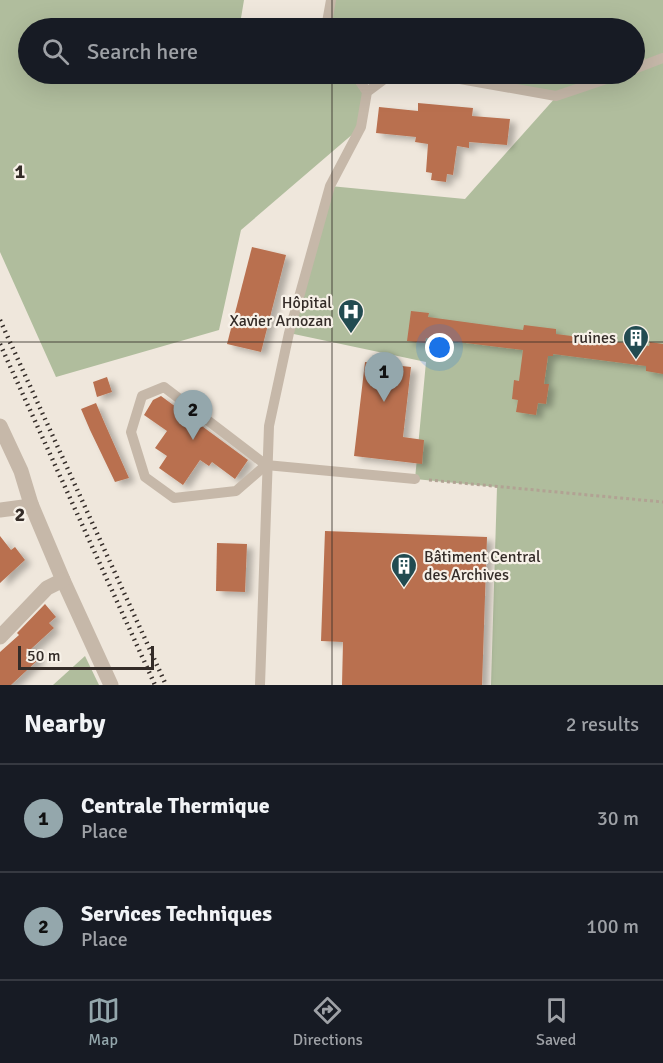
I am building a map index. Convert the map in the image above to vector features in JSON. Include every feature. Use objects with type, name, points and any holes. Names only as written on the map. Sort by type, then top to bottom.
[{"type":"street","points":[[0,426],[21,471],[31,504],[63,580],[111,685]]},
{"type":"street","points":[[0,510],[31,504]]},
{"type":"street","points":[[0,637],[47,588],[63,580]]},
{"type":"lane","points":[[328,18],[331,0]]},
{"type":"lane","points":[[645,65],[663,58]]},
{"type":"lane","points":[[260,685],[269,426],[289,333],[330,186],[362,127],[367,92],[362,84]]},
{"type":"lane","points":[[367,92],[377,84]]},
{"type":"lane","points":[[488,84],[556,96],[591,84]]},
{"type":"lane","points":[[266,465],[236,491],[174,498],[145,477],[131,432],[142,396],[164,387],[266,465],[415,479]]},
{"type":"path","points":[[415,479],[663,502]]},
{"type":"green space","points":[[0,0],[244,0],[241,18],[18,18],[18,84],[362,84],[367,92],[361,127],[241,230],[219,330],[56,377],[0,252]]},
{"type":"green space","points":[[331,0],[663,0],[663,685],[491,685],[497,487],[415,479],[426,362],[289,333],[330,186],[465,199],[556,97],[486,84],[645,84],[645,18],[328,18]]},
{"type":"green space","points":[[85,656],[99,685],[53,685]]},
{"type":"building","points":[[418,103],[473,108],[472,116],[510,119],[507,145],[469,142],[469,148],[457,146],[453,175],[447,174],[446,182],[431,180],[432,173],[426,172],[428,144],[415,142],[416,137],[376,133],[379,107],[418,111]]},
{"type":"building","points":[[252,247],[286,255],[261,352],[227,344]]},
{"type":"building","name":"ruines","points":[[411,311],[429,313],[428,317],[523,330],[524,325],[556,329],[556,334],[649,346],[650,342],[663,344],[663,374],[646,371],[646,366],[553,354],[553,356],[548,356],[544,384],[549,384],[546,404],[538,403],[536,415],[516,412],[518,400],[512,399],[514,380],[519,381],[523,350],[426,338],[425,343],[407,341]]},
{"type":"building","points":[[365,362],[411,367],[403,437],[424,440],[422,464],[354,456]]},
{"type":"building","points":[[107,377],[112,392],[97,397],[93,382]]},
{"type":"building","points":[[161,396],[248,460],[235,479],[212,462],[209,466],[200,460],[183,485],[159,468],[167,456],[155,448],[167,431],[144,415],[153,400]]},
{"type":"building","points":[[96,403],[129,478],[115,482],[90,430],[81,409]]},
{"type":"building","name":"Bâtiment Central des Archives","points":[[325,531],[487,537],[482,685],[342,685],[343,642],[321,641]]},
{"type":"building","points":[[0,536],[11,550],[15,547],[25,560],[0,583]]},
{"type":"building","points":[[217,543],[247,544],[245,592],[216,591]]},
{"type":"building","points":[[45,604],[56,617],[49,623],[54,628],[31,649],[39,659],[11,685],[0,685],[0,652],[19,635],[17,633]]},
{"type":"railway","points":[[0,320],[166,685]]},
{"type":"railway","points":[[0,344],[155,685]]},
{"type":"place","name":"Hôpital Xavier Arnozan","points":[[351,335]]},
{"type":"place","name":"ruines","points":[[636,361]]},
{"type":"place","name":"Centrale Thermique","points":[[384,402]]},
{"type":"place","name":"Services Techniques","points":[[193,440]]},
{"type":"place","name":"Bâtiment Central des Archives","points":[[404,589]]}]
